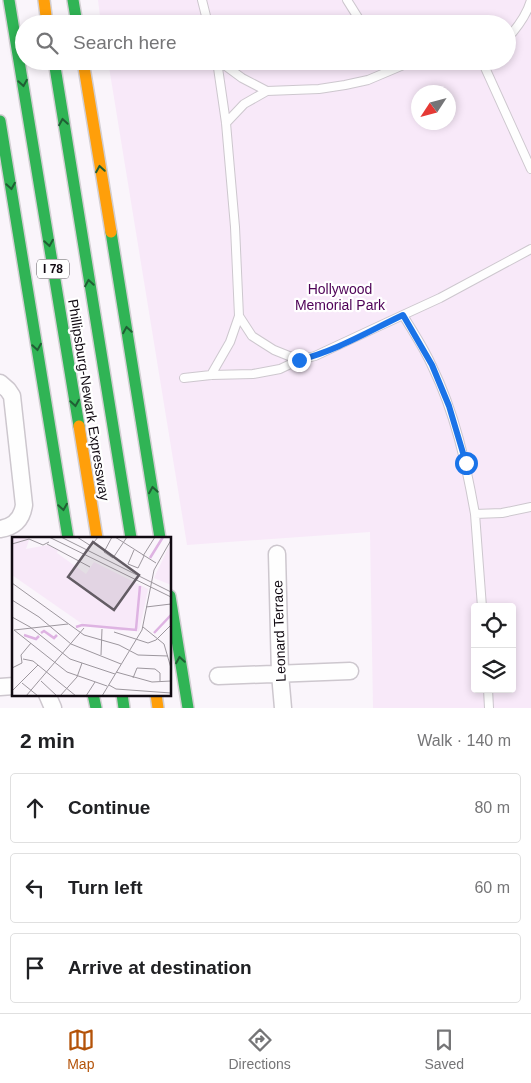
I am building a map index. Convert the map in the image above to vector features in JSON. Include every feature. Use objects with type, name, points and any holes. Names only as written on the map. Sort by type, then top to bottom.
[{"type":"highway","name":"Phillipsburg-Newark Expressway","points":[[9,0],[15,37]]},
{"type":"highway","points":[[44,0],[46,15]]},
{"type":"highway","points":[[73,0],[76,15]]},
{"type":"highway","name":"Phillipsburg-Newark Expressway","points":[[20,70],[97,537]]},
{"type":"highway","name":"Phillipsburg-Newark Expressway","points":[[55,70],[131,537]]},
{"type":"highway","points":[[84,70],[160,537]]},
{"type":"highway","name":"I 78","points":[[0,121],[68,537]]},
{"type":"highway","points":[[171,602],[188,708]]},
{"type":"street","points":[[0,383],[12,396],[24,505],[23,512],[15,524],[0,529]]},
{"type":"street","name":"Leonard Terrace","points":[[277,554],[280,674],[283,708]]},
{"type":"street","points":[[218,676],[350,671]]},
{"type":"street","points":[[48,696],[53,708]]},
{"type":"lane","points":[[202,0],[206,15]]},
{"type":"lane","points":[[347,0],[356,15]]},
{"type":"lane","points":[[516,28],[529,6],[530,0]]},
{"type":"lane","points":[[211,375],[230,342],[240,316],[235,227],[219,70]]},
{"type":"lane","points":[[231,70],[267,91]]},
{"type":"lane","points":[[226,123],[244,104],[267,91],[319,89],[345,85],[368,80],[392,70]]},
{"type":"lane","points":[[486,70],[531,169]]},
{"type":"lane","points":[[184,378],[254,374],[280,369],[299,360],[315,356],[440,298],[531,249]]},
{"type":"lane","points":[[403,315],[432,365],[449,406],[466,463],[475,514],[482,603]]},
{"type":"lane","points":[[240,316],[252,336],[285,356],[299,360]]},
{"type":"lane","points":[[475,514],[502,513],[531,507]]},
{"type":"lane","points":[[488,693],[489,708]]},
{"type":"green space","name":"Hollywood Memorial Park","points":[[98,0],[531,0],[531,708],[373,708],[370,532],[187,545],[109,70],[516,70],[516,15],[100,15]]},
{"type":"traffic: fast","points":[[9,0],[15,37]]},
{"type":"traffic: fast","points":[[73,0],[76,15]]},
{"type":"traffic: fast","points":[[21,70],[79,426]]},
{"type":"traffic: fast","points":[[55,70],[131,537]]},
{"type":"traffic: fast","points":[[0,121],[68,537]]},
{"type":"traffic: fast","points":[[111,232],[160,537]]},
{"type":"traffic: fast","points":[[171,602],[188,708]]},
{"type":"traffic: fast","points":[[93,696],[96,708]]},
{"type":"traffic: fast","points":[[122,696],[124,708]]},
{"type":"traffic: slow","points":[[44,0],[46,15]]},
{"type":"traffic: slow","points":[[84,70],[111,232]]},
{"type":"traffic: slow","points":[[79,426],[97,537]]},
{"type":"traffic: slow","points":[[156,696],[158,708]]},
{"type":"route","points":[[299,360],[332,349],[403,315],[432,365],[449,406],[466,463]]}]
